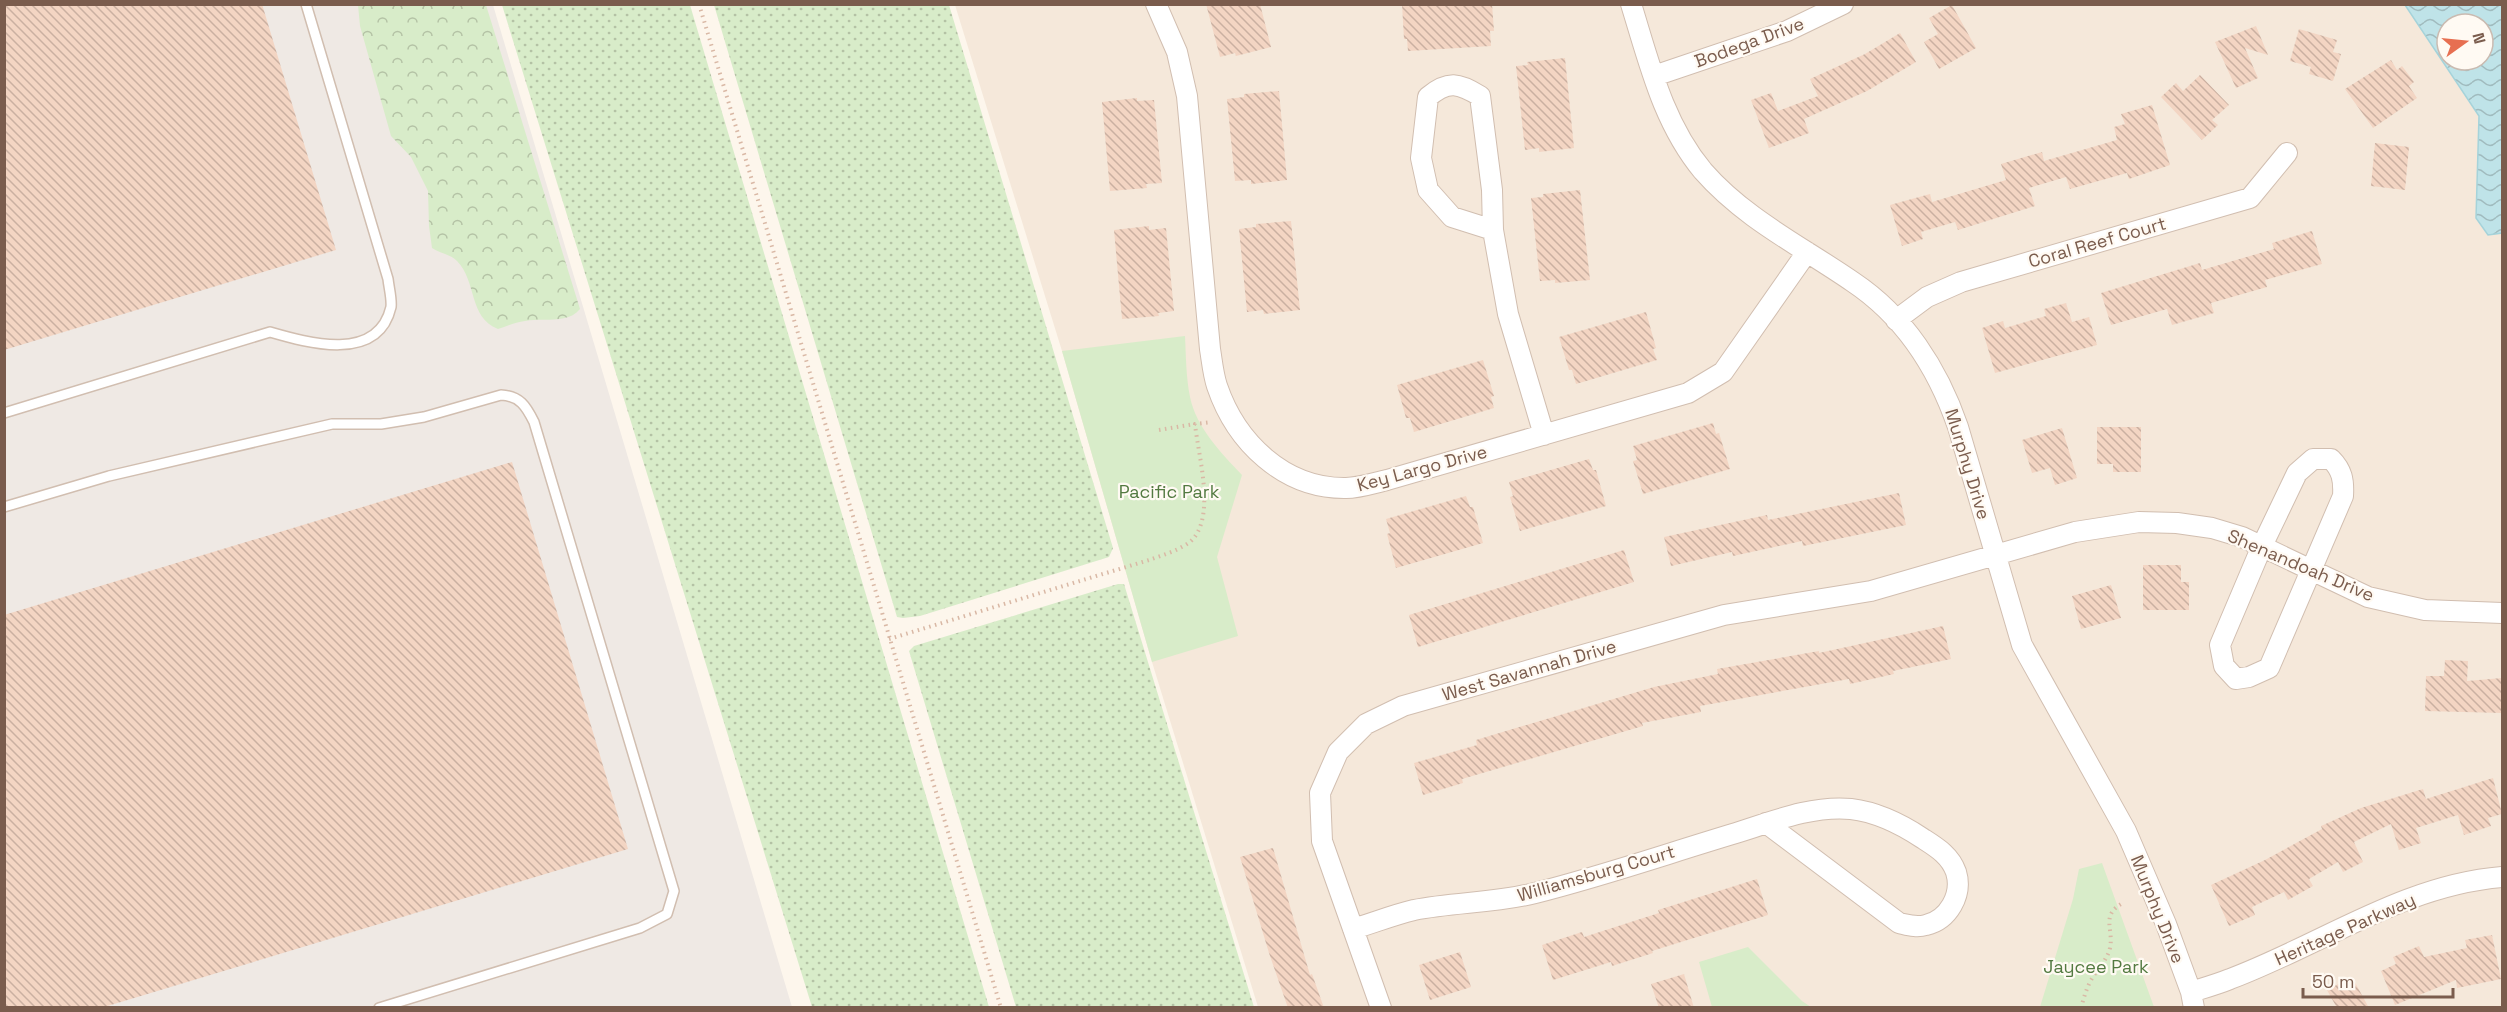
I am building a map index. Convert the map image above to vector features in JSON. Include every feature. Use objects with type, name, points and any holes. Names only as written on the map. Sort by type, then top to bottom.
[{"type":"street","name":"Key Largo Drive","points":[[1156,4],[1177,52],[1187,96],[1210,349],[1216,385],[1231,417],[1249,446],[1278,469],[1313,484],[1347,488],[1387,480],[1688,393],[1723,372],[1807,252]]},
{"type":"street","name":"Murphy Drive","points":[[1631,4],[1665,109],[1677,133],[1703,170],[1733,202],[1750,216],[1874,298],[1896,320],[1929,362],[1949,401],[2022,645],[2126,831],[2151,886],[2193,1000]]},
{"type":"street","name":"Bodega Drive","points":[[1654,76],[1787,32],[1843,4]]},
{"type":"street","points":[[1493,230],[1452,217],[1428,190],[1421,158],[1428,97],[1440,87],[1462,85],[1480,96],[1492,190],[1493,230],[1508,314],[1544,435]]},
{"type":"street","name":"Coral Reef Court","points":[[1896,320],[1927,297],[1961,282],[2250,198],[2287,153]]},
{"type":"street","points":[[2313,459],[2331,459],[2340,468],[2344,483],[2343,496],[2312,572],[2269,668],[2249,678],[2236,679],[2224,666],[2220,645],[2262,546],[2297,473],[2313,459]]},
{"type":"street","name":"Shenandoah Drive","points":[[1995,554],[2084,530],[2139,522],[2177,523],[2212,528],[2262,546],[2368,597],[2425,610],[2502,613]]},
{"type":"street","name":"West Savannah Drive","points":[[1381,1008],[1322,841],[1320,793],[1338,752],[1366,724],[1403,706],[1724,615],[1871,591],[1995,554]]},
{"type":"street","name":"Williamsburg Court","points":[[1353,929],[1413,910],[1534,894],[1766,823],[1814,811],[1851,809],[1901,823],[1943,852],[1952,863],[1957,875],[1958,888],[1955,901],[1948,912],[1937,921],[1925,926],[1899,923],[1766,823]]},
{"type":"street","name":"Heritage Parkway","points":[[2193,1000],[2230,980],[2374,912],[2429,893],[2502,877]]},
{"type":"lane","points":[[4,413],[270,332],[309,343],[347,345],[374,335],[386,323],[391,305],[388,279],[306,4]]},
{"type":"lane","points":[[4,507],[109,476],[332,424],[381,424],[424,417],[501,395],[511,395],[527,408],[534,422],[674,891],[667,914],[640,928],[380,1008]]},
{"type":"path","points":[[699,4],[1001,1008]]},
{"type":"path","points":[[1159,430],[1231,417]]},
{"type":"path","points":[[889,639],[1149,560],[1186,544],[1200,529],[1204,508],[1203,480],[1195,424]]},
{"type":"path","points":[[2081,1008],[2089,984],[2108,955],[2111,944],[2109,916],[2114,908],[2123,903]]},
{"type":"shaded area","points":[[5,5],[493,5],[792,1007],[5,1008]]},
{"type":"shaded area","points":[[955,5],[2502,5],[2502,1007],[1258,1007],[1152,662],[1062,351]]},
{"type":"green space","points":[[358,5],[486,5],[580,309],[575,314],[562,319],[532,320],[498,329],[482,316],[468,278],[457,261],[432,248],[428,191],[411,157],[391,136],[360,26]]},
{"type":"green space","points":[[502,5],[690,5],[989,1007],[812,1007]]},
{"type":"green space","points":[[714,5],[949,5],[1113,548],[1109,557],[920,616],[897,617]]},
{"type":"green space","name":"Pacific Park","points":[[1185,336],[1188,382],[1193,408],[1210,439],[1242,475],[1217,557],[1238,636],[1152,662],[1062,351]]},
{"type":"green space","points":[[1124,584],[1254,1007],[1016,1007],[909,651],[914,646]]},
{"type":"green space","name":"Jaycee Park","points":[[2102,863],[2154,1007],[2040,1007],[2073,899],[2079,869]]},
{"type":"green space","points":[[1748,947],[1802,1001],[1811,1007],[1712,1007],[1699,962]]},
{"type":"water","points":[[2405,5],[2502,5],[2502,233],[2488,235],[2476,218],[2479,116],[2450,72],[2495,72],[2495,12],[2435,12],[2435,50]]},
{"type":"building","points":[[4,4],[262,4],[336,250],[4,350]]},
{"type":"building","points":[[1206,4],[1260,4],[1271,47],[1236,56],[1235,53],[1220,57]]},
{"type":"building","points":[[1402,4],[1492,4],[1494,31],[1490,31],[1491,46],[1408,51],[1407,39],[1404,39]]},
{"type":"building","points":[[1952,5],[1976,48],[1939,69],[1924,42],[1938,34],[1929,18]]},
{"type":"building","points":[[2256,26],[2268,55],[2245,48],[2258,78],[2236,88],[2215,42]]},
{"type":"building","points":[[2299,29],[2337,40],[2333,52],[2341,54],[2333,81],[2309,74],[2311,67],[2290,61]]},
{"type":"building","points":[[1900,33],[1916,62],[1867,91],[1804,119],[1809,133],[1769,148],[1751,100],[1771,93],[1778,111],[1818,96],[1810,79],[1865,54]]},
{"type":"building","points":[[1565,58],[1574,148],[1539,152],[1539,148],[1525,150],[1516,66],[1528,65],[1527,62]]},
{"type":"building","points":[[2391,60],[2397,70],[2402,66],[2414,82],[2409,86],[2417,98],[2373,128],[2345,89]]},
{"type":"building","points":[[2200,75],[2229,105],[2212,120],[2218,125],[2202,140],[2161,97],[2176,83],[2183,91]]},
{"type":"building","points":[[1279,91],[1287,180],[1251,184],[1251,180],[1235,181],[1227,99],[1244,97],[1244,94]]},
{"type":"building","points":[[1137,98],[1137,101],[1154,100],[1162,183],[1146,184],[1147,188],[1110,191],[1102,102]]},
{"type":"building","points":[[2152,105],[2170,165],[2129,179],[2127,173],[2070,189],[2066,177],[2029,188],[2035,206],[1958,230],[1955,222],[1921,232],[1923,239],[1902,246],[1890,205],[1930,194],[1932,202],[2006,180],[2001,164],[2042,152],[2044,161],[2117,140],[2114,127],[2125,124],[2121,114]]},
{"type":"building","points":[[2375,143],[2409,147],[2405,190],[2371,186]]},
{"type":"building","points":[[1580,190],[1590,280],[1555,283],[1555,280],[1540,281],[1531,198],[1543,197],[1543,194]]},
{"type":"building","points":[[1291,221],[1300,310],[1264,314],[1263,310],[1247,312],[1239,229],[1256,227],[1256,224]]},
{"type":"building","points":[[1149,226],[1149,230],[1166,228],[1174,311],[1158,313],[1159,316],[1122,319],[1114,230]]},
{"type":"building","points":[[2312,231],[2322,264],[2265,280],[2267,287],[2211,303],[2214,313],[2172,325],[2167,309],[2111,325],[2101,293],[2200,263],[2202,270],[2274,249],[2272,243]]},
{"type":"building","points":[[2066,303],[2072,322],[2089,317],[2097,345],[1995,373],[1982,328],[2003,321],[2005,328],[2046,316],[2044,309]]},
{"type":"building","points":[[1646,312],[1657,360],[1576,384],[1572,370],[1569,370],[1559,337]]},
{"type":"building","points":[[1483,360],[1494,396],[1491,397],[1494,408],[1414,432],[1410,418],[1406,418],[1397,385]]},
{"type":"building","points":[[1713,423],[1716,434],[1719,433],[1730,469],[1643,494],[1633,461],[1637,460],[1633,446]]},
{"type":"building","points":[[2097,427],[2141,427],[2141,472],[2113,472],[2113,464],[2097,464]]},
{"type":"building","points":[[2062,428],[2077,478],[2055,485],[2050,468],[2032,473],[2022,440]]},
{"type":"building","points":[[1589,459],[1593,470],[1596,470],[1606,506],[1520,531],[1510,497],[1513,496],[1509,482]]},
{"type":"building","points":[[512,462],[628,849],[101,1008],[4,1008],[4,615]]},
{"type":"building","points":[[1899,493],[1906,525],[1803,546],[1802,541],[1733,556],[1732,552],[1671,566],[1664,537],[1767,515],[1768,520]]},
{"type":"building","points":[[1466,496],[1470,507],[1473,507],[1483,543],[1396,568],[1387,534],[1390,533],[1386,519]]},
{"type":"building","points":[[1624,550],[1634,582],[1418,647],[1409,615]]},
{"type":"building","points":[[2143,565],[2181,565],[2181,582],[2189,582],[2189,610],[2143,610]]},
{"type":"building","points":[[2111,585],[2121,618],[2081,629],[2072,596]]},
{"type":"building","points":[[1943,626],[1951,659],[1893,671],[1894,674],[1850,684],[1849,679],[1700,706],[1701,712],[1642,723],[1643,726],[1462,779],[1463,783],[1423,795],[1414,763],[1477,745],[1476,740],[1654,687],[1718,674],[1717,669],[1819,651],[1819,653]]},
{"type":"building","points":[[2445,660],[2468,661],[2467,681],[2502,678],[2502,713],[2425,711],[2426,676],[2444,676]]},
{"type":"building","points":[[2493,778],[2502,814],[2488,818],[2491,826],[2464,835],[2458,815],[2416,828],[2421,843],[2399,850],[2391,824],[2354,842],[2363,862],[2343,872],[2338,862],[2309,879],[2313,886],[2288,900],[2284,892],[2252,907],[2255,915],[2229,926],[2211,885],[2265,860],[2322,829],[2321,826],[2361,808],[2423,789],[2426,799]]},
{"type":"building","points":[[1273,848],[1310,975],[1312,974],[1324,1008],[1288,1008],[1269,953],[1240,857]]},
{"type":"building","points":[[1757,879],[1768,915],[1652,951],[1653,953],[1612,966],[1611,962],[1553,980],[1542,945],[1582,932],[1584,937],[1659,913],[1658,910]]},
{"type":"building","points":[[2492,935],[2501,979],[2457,988],[2456,980],[2395,1005],[2381,971],[2396,964],[2393,957],[2419,946],[2424,957],[2467,948],[2465,940]]},
{"type":"building","points":[[1460,952],[1471,987],[1430,1000],[1419,965]]},
{"type":"building","points":[[1684,974],[1694,1008],[1659,1008],[1651,984]]},
{"type":"building","points":[[2352,977],[2369,1008],[2337,1008],[2327,990]]}]
